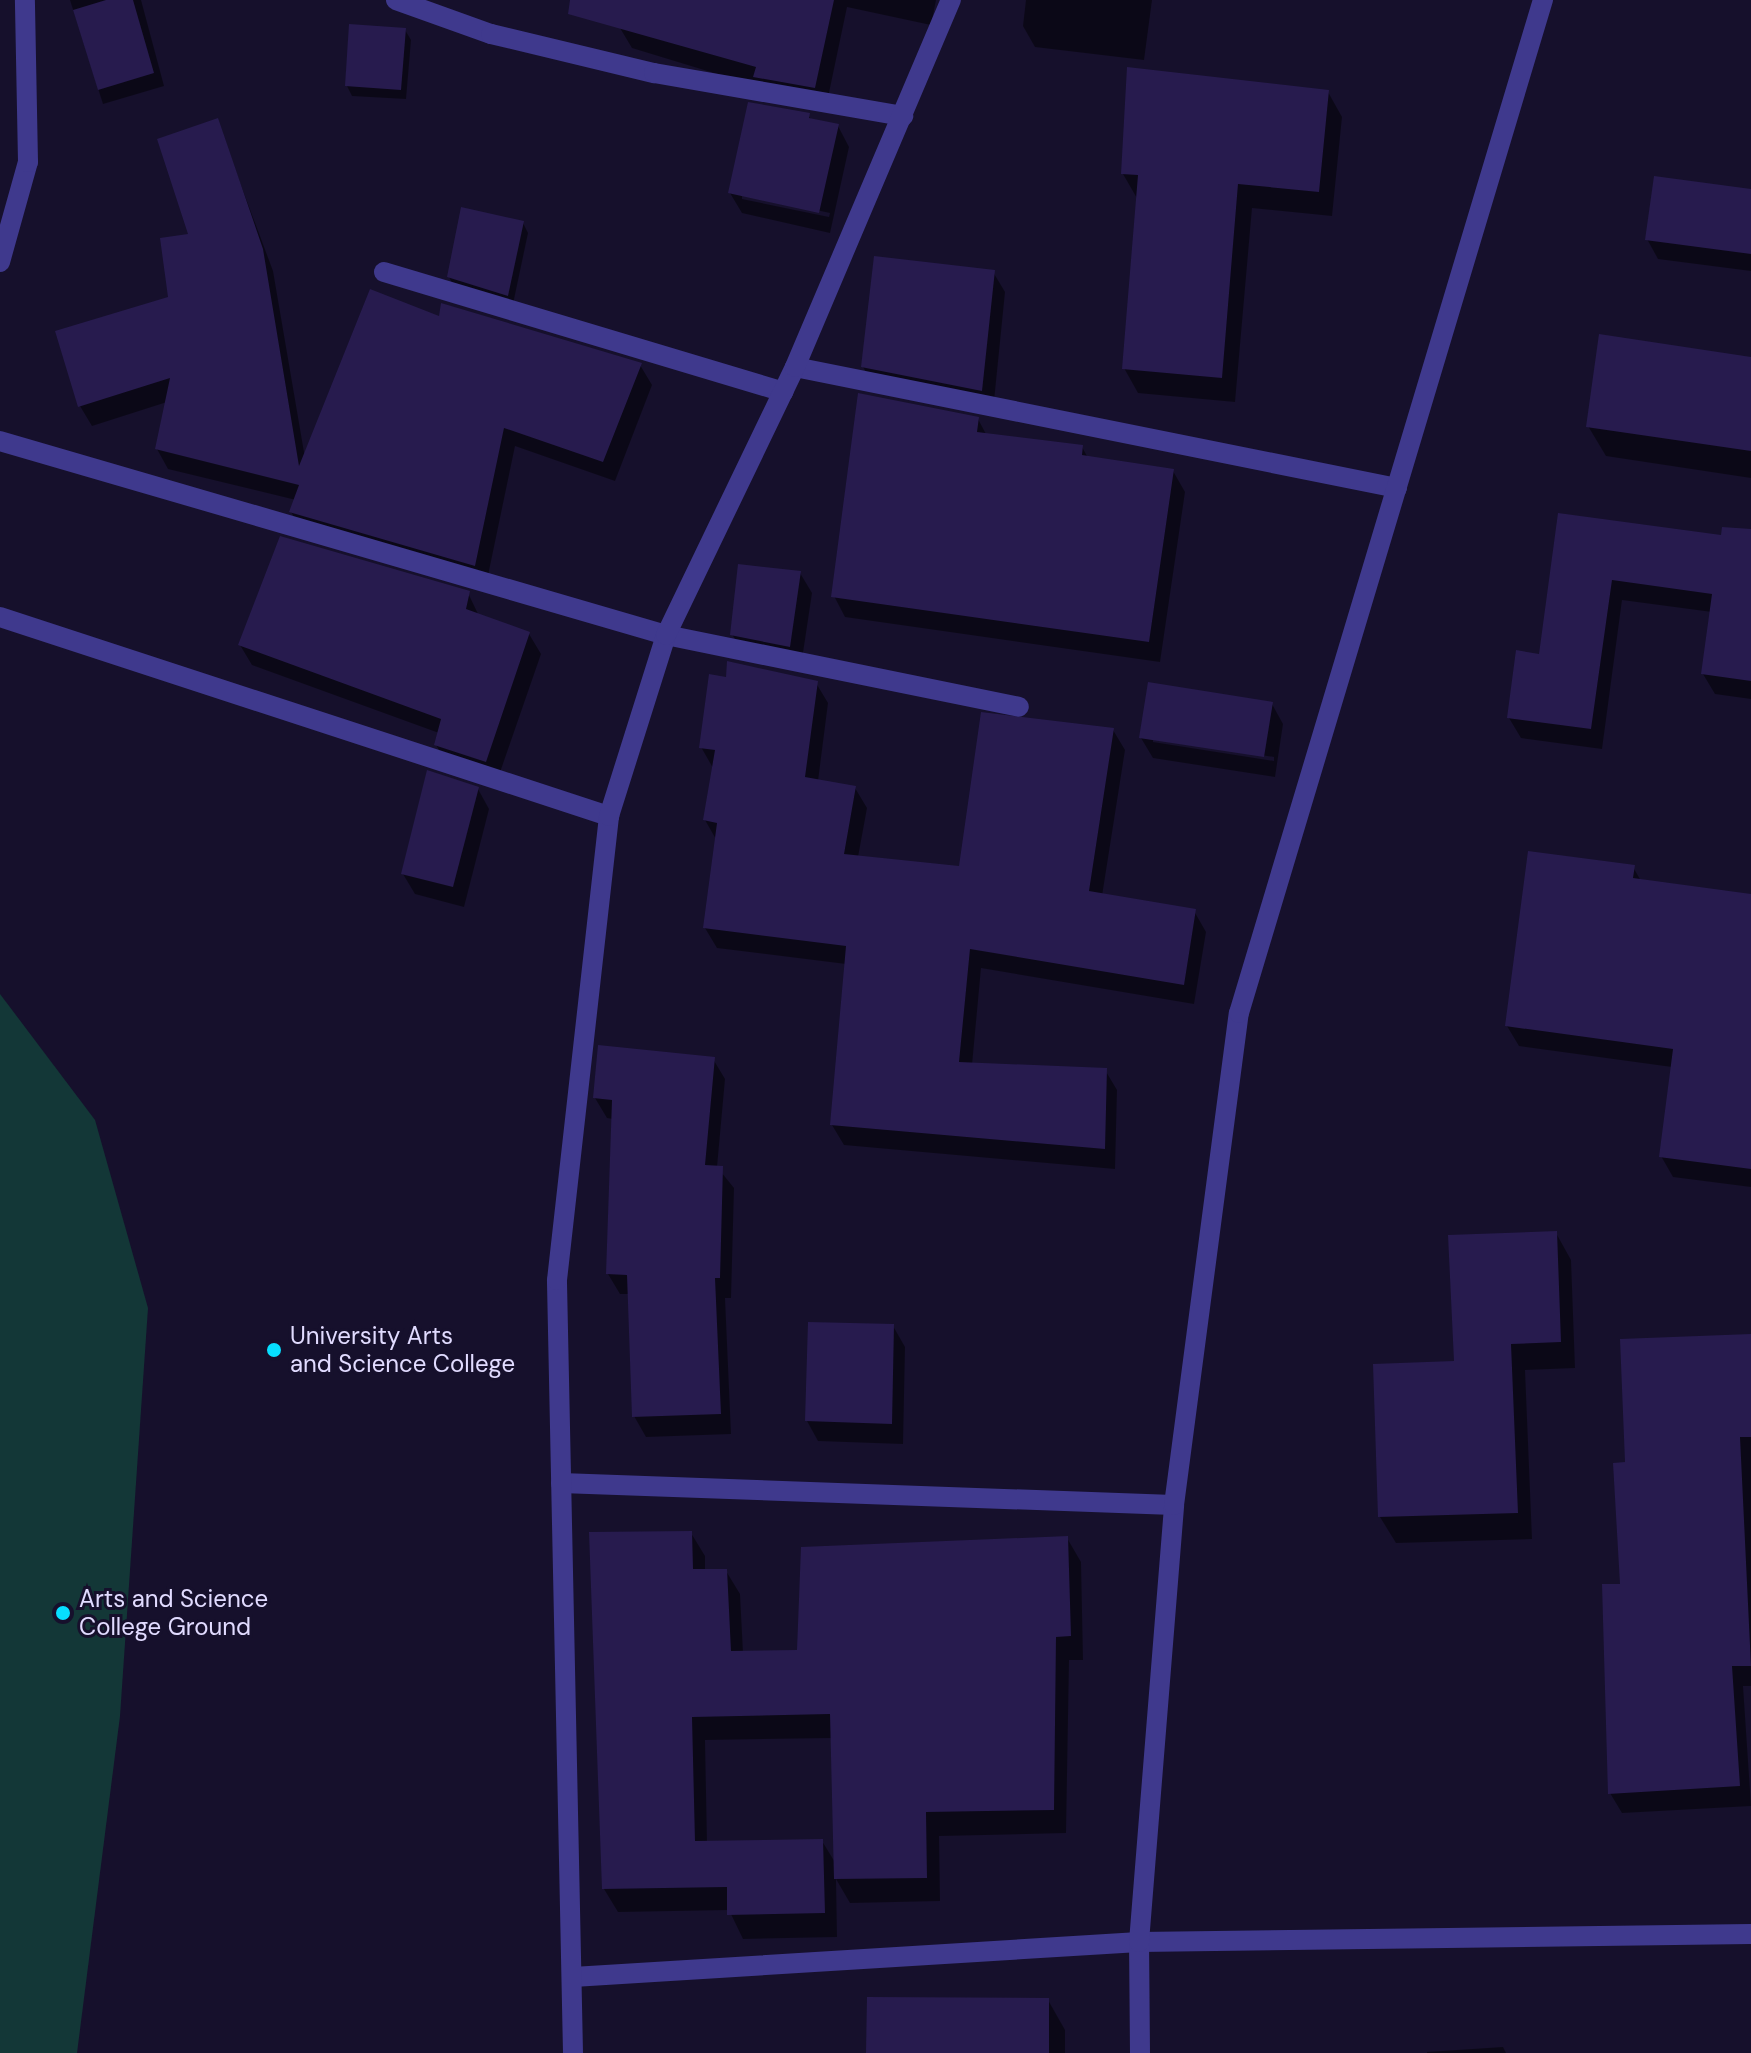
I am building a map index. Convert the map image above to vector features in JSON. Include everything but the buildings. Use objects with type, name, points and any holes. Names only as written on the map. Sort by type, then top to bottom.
[{"type":"street","points":[[0,262],[28,162],[25,0]]},
{"type":"street","points":[[396,0],[491,34],[654,73],[903,116]]},
{"type":"street","points":[[573,2053],[557,1280],[609,816],[666,635],[795,367],[951,0]]},
{"type":"street","points":[[1140,2053],[1139,1942],[1174,1505],[1239,1013],[1543,0]]},
{"type":"street","points":[[384,272],[783,392]]},
{"type":"street","points":[[795,367],[1397,488]]},
{"type":"street","points":[[0,441],[666,635],[1019,707]]},
{"type":"street","points":[[0,617],[609,816]]},
{"type":"street","points":[[561,1483],[1174,1505]]},
{"type":"street","points":[[573,1977],[1139,1942],[1751,1934]]},
{"type":"green space","name":"Arts and Science College Ground","points":[[0,994],[95,1120],[148,1308],[120,1716],[77,2053],[0,2053]]},
{"type":"place","name":"University Arts and Science College","points":[[274,1350]]},
{"type":"place","name":"Arts and Science College Ground","points":[[63,1613]]}]
